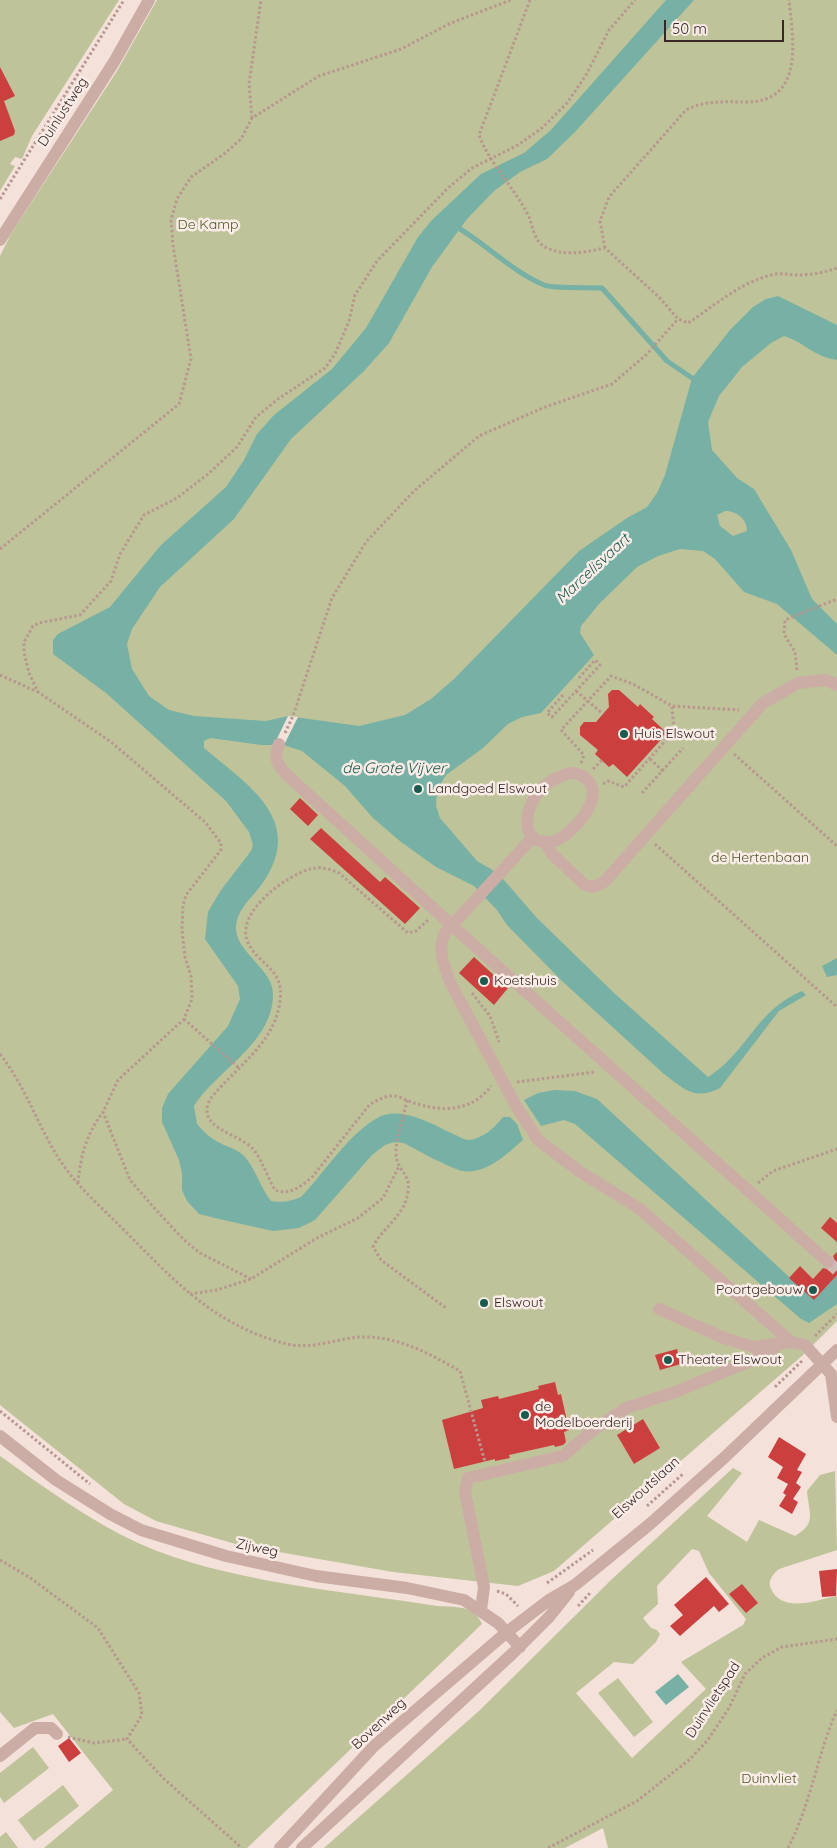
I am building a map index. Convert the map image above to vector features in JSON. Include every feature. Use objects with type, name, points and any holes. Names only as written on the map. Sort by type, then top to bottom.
[{"type":"street","name":"Duinlustweg","points":[[0,240],[114,62],[149,0]]},
{"type":"street","points":[[539,839],[551,842],[565,835],[578,824],[592,799],[592,790],[586,777],[576,772],[558,778],[542,789],[531,804],[527,827],[585,886],[591,888],[605,881],[763,704],[798,683],[826,680],[837,685]]},
{"type":"street","points":[[279,744],[275,756],[279,767],[610,1068],[828,1262]]},
{"type":"street","points":[[539,839],[498,875],[451,924],[441,942],[442,961],[450,982],[528,1127],[538,1140],[579,1171],[640,1210],[791,1342],[823,1365],[832,1376],[837,1418]]},
{"type":"street","points":[[659,1309],[724,1338],[754,1346],[778,1345],[791,1342]]},
{"type":"street","points":[[481,1610],[484,1587],[465,1492],[468,1478],[563,1456],[593,1430],[626,1408],[696,1383],[760,1357],[778,1345]]},
{"type":"street","name":"Elswoutslaan","points":[[507,1632],[549,1600],[575,1585],[650,1524],[837,1350]]},
{"type":"street","name":"Zijweg","points":[[0,1436],[56,1480],[110,1514],[141,1530],[226,1556],[316,1576],[407,1588],[464,1600],[481,1610],[507,1632],[520,1647]]},
{"type":"street","name":"Elswoutslaan","points":[[520,1647],[549,1617],[575,1585]]},
{"type":"street","name":"Bovenweg","points":[[280,1848],[374,1746],[507,1632]]},
{"type":"street","points":[[302,1848],[520,1647]]},
{"type":"street","points":[[0,1756],[35,1728],[51,1728],[57,1734]]},
{"type":"path","points":[[0,199],[124,0]]},
{"type":"path","points":[[252,118],[249,84],[261,0]]},
{"type":"path","points":[[0,549],[179,404],[191,359],[173,245],[172,220],[177,199],[191,177],[224,154],[241,138],[252,118],[319,76],[400,49],[451,23],[511,0]]},
{"type":"path","points":[[530,0],[479,135],[484,149],[512,189],[529,218],[534,235],[542,246],[564,253],[605,248]]},
{"type":"path","points":[[38,692],[28,673],[24,654],[24,642],[33,626],[80,615],[111,581],[120,554],[144,515],[177,498],[208,474],[237,447],[256,417],[278,399],[325,368],[335,354],[349,321],[355,295],[377,261],[448,188],[472,168],[518,145],[542,128],[567,103],[586,75],[609,30],[635,0]]},
{"type":"path","points":[[789,0],[792,64],[787,81],[778,92],[756,102],[699,104],[686,110],[608,197],[600,221],[605,248],[659,297],[678,319],[688,323],[728,294],[754,281],[778,274],[802,275],[824,273],[837,268]]},
{"type":"path","points":[[293,716],[332,598],[366,542],[414,491],[479,436],[545,407],[612,384],[646,355],[678,319]]},
{"type":"path","points":[[798,683],[795,652],[784,634],[785,620],[837,598]]},
{"type":"path","points":[[564,695],[547,713],[552,717],[600,665],[595,660],[578,679]]},
{"type":"path","points":[[0,675],[38,692],[111,742],[205,822],[221,842],[221,850],[186,895],[182,905],[182,930],[185,957],[191,976],[192,998],[184,1019],[118,1080],[103,1112],[91,1128],[81,1158],[78,1184]]},
{"type":"path","points":[[576,772],[584,755],[561,730],[611,676],[633,684],[672,706],[757,711]]},
{"type":"path","points":[[576,690],[603,714]]},
{"type":"path","points":[[592,790],[608,781],[624,787],[674,731],[672,706]]},
{"type":"path","points":[[726,746],[837,846]]},
{"type":"path","points":[[642,792],[683,748]]},
{"type":"path","points":[[650,759],[663,771]]},
{"type":"path","points":[[646,835],[837,1007]]},
{"type":"path","points":[[190,1294],[216,1290],[251,1279],[317,1238],[358,1218],[383,1198],[399,1166],[397,1145],[407,1100],[395,1096],[383,1097],[370,1104],[313,1176],[302,1186],[281,1192],[275,1190],[254,1151],[247,1143],[214,1126],[207,1114],[206,1105],[211,1098],[254,1054],[273,1026],[280,1001],[281,986],[275,972],[252,949],[247,940],[246,926],[260,902],[277,887],[311,868],[326,868],[339,873],[408,933],[416,930],[437,910]]},
{"type":"path","points":[[184,1019],[239,1068]]},
{"type":"path","points":[[0,1054],[18,1077],[61,1162],[78,1184],[190,1294],[216,1315],[257,1335],[289,1344],[318,1344],[362,1337],[400,1342],[430,1354],[460,1371],[488,1472]]},
{"type":"path","points":[[486,1092],[505,1084],[588,1074],[610,1068]]},
{"type":"path","points":[[103,1112],[130,1180],[156,1210],[184,1240],[200,1253],[251,1279]]},
{"type":"path","points":[[749,1193],[761,1178],[773,1171],[837,1149]]},
{"type":"path","points":[[399,1166],[407,1175],[409,1183],[404,1205],[379,1235],[373,1247],[381,1260],[446,1308]]},
{"type":"path","points":[[773,1390],[837,1314]]},
{"type":"path","points":[[0,1411],[95,1487]]},
{"type":"path","name":"Elswoutslaan","points":[[643,1510],[654,1497],[691,1468]]},
{"type":"path","points":[[545,1585],[594,1549]]},
{"type":"path","points":[[0,1560],[29,1577],[98,1628],[139,1693],[142,1715],[127,1739]]},
{"type":"path","points":[[484,1587],[506,1594],[520,1608],[526,1602]]},
{"type":"path","name":"Duinvlietspad","points":[[548,1848],[637,1801],[689,1760],[708,1741],[729,1708],[745,1674],[762,1658],[782,1647],[837,1638]]},
{"type":"path","points":[[788,1848],[809,1800],[822,1751],[837,1710]]},
{"type":"path","points":[[57,1734],[94,1743],[127,1739]]},
{"type":"path","points":[[127,1739],[163,1778],[242,1848]]},
{"type":"green space","points":[[0,0],[119,0],[32,136],[22,159],[15,157],[10,164],[15,166],[0,191]]},
{"type":"green space","name":"Landgoed Elswout","points":[[157,0],[837,0],[837,1321],[803,1355],[554,1571],[518,1586],[393,1572],[239,1545],[156,1521],[124,1504],[0,1405],[0,256],[11,234],[117,71]]},
{"type":"green space","points":[[0,1456],[102,1524],[138,1543],[172,1556],[208,1567],[284,1583],[437,1606],[463,1608],[474,1613],[482,1624],[247,1848],[44,1848],[113,1790],[53,1714],[14,1728],[0,1712]]},
{"type":"green space","name":"Duinvliet","points":[[733,1468],[742,1473],[707,1516],[747,1542],[759,1520],[795,1536],[802,1531],[809,1522],[810,1517],[807,1491],[820,1475],[835,1471],[837,1550],[779,1569],[770,1580],[770,1586],[776,1597],[792,1603],[810,1602],[837,1596],[837,1848],[608,1848],[603,1828],[565,1848],[324,1848],[480,1710],[611,1580]],"holes":[[[692,1549],[699,1551],[709,1573],[746,1619],[743,1625],[681,1662],[706,1689],[632,1758],[576,1693],[614,1662],[633,1664],[656,1642],[660,1634],[657,1630],[651,1628],[643,1618],[658,1604],[657,1586]]]},
{"type":"green space","points":[[618,1678],[653,1722],[634,1737],[598,1693]]},
{"type":"green space","points":[[33,1747],[49,1768],[4,1803],[0,1797],[0,1773]]},
{"type":"green space","points":[[63,1785],[79,1806],[34,1841],[18,1820]]},
{"type":"green space","points":[[6,1832],[18,1848],[0,1848],[0,1837]]},
{"type":"water","points":[[666,0],[694,0],[575,132],[547,159],[520,172],[494,191],[467,219],[432,267],[389,343],[364,371],[291,439],[234,519],[160,587],[132,629],[127,644],[132,669],[149,696],[169,710],[194,716],[266,721],[288,716],[359,726],[405,715],[431,699],[455,678],[579,551],[627,518],[647,507],[657,493],[665,475],[692,378],[730,330],[753,307],[766,299],[778,296],[837,325],[837,360],[815,353],[784,336],[771,343],[742,367],[719,396],[708,422],[712,450],[737,478],[754,489],[791,550],[812,599],[837,624],[837,655],[777,604],[744,592],[715,559],[703,551],[680,549],[658,556],[637,567],[599,604],[581,626],[580,633],[594,655],[541,713],[522,717],[508,724],[483,748],[446,775],[437,790],[436,806],[440,818],[477,861],[491,869],[504,880],[536,917],[613,992],[708,1077],[733,1056],[773,1009],[786,999],[802,991],[806,995],[779,1011],[720,1088],[704,1093],[690,1092],[664,1074],[562,981],[507,925],[497,910],[474,886],[436,867],[401,842],[373,818],[345,786],[302,751],[284,745],[261,745],[210,738],[204,741],[204,748],[254,791],[266,806],[275,823],[278,841],[274,862],[262,884],[242,908],[236,926],[241,944],[267,976],[273,994],[271,1011],[264,1027],[243,1054],[216,1080],[194,1106],[197,1124],[212,1138],[243,1155],[271,1201],[279,1202],[301,1197],[347,1143],[368,1124],[388,1114],[397,1113],[416,1117],[469,1140],[488,1132],[503,1117],[510,1117],[517,1124],[523,1140],[496,1162],[480,1170],[472,1171],[463,1171],[451,1167],[404,1143],[394,1142],[385,1145],[372,1155],[315,1220],[299,1228],[273,1231],[199,1214],[187,1201],[182,1190],[182,1173],[179,1160],[162,1122],[162,1108],[168,1094],[228,1026],[240,999],[238,986],[205,939],[208,912],[221,890],[251,851],[253,845],[249,832],[226,801],[106,693],[53,654],[53,640],[58,634],[110,607],[161,545],[226,487],[244,460],[257,434],[274,415],[332,369],[366,328],[418,237],[432,220],[481,174],[524,153],[551,130]],"holes":[[[729,511],[741,516],[747,531],[733,536],[720,526],[717,515]]]},
{"type":"water","points":[[837,958],[837,975],[827,977],[822,966]]},
{"type":"water","points":[[555,1090],[575,1091],[597,1099],[814,1300],[837,1275],[837,1304],[809,1323],[801,1319],[575,1124],[564,1120],[541,1126],[524,1100],[538,1093]]},
{"type":"water","points":[[678,1674],[689,1687],[666,1705],[655,1692]]},
{"type":"pier","points":[[288,716],[298,717],[284,745],[274,745]]},
{"type":"building","points":[[0,67],[15,96],[4,101],[15,131],[14,135],[0,141]]},
{"type":"building","name":"Huis Elswout","points":[[612,690],[619,690],[638,707],[640,704],[667,733],[627,777],[613,764],[609,767],[595,754],[598,750],[580,735],[580,727],[584,722],[596,722],[609,707],[608,694]]},
{"type":"building","points":[[300,798],[318,815],[308,826],[290,809]]},
{"type":"building","points":[[321,828],[380,882],[385,877],[420,908],[405,924],[310,839]]},
{"type":"building","name":"Koetshuis","points":[[474,957],[508,988],[494,1005],[459,973]]},
{"type":"building","points":[[830,1217],[837,1223],[837,1242],[821,1228]]},
{"type":"building","name":"Poortgebouw","points":[[837,1252],[837,1275],[814,1300],[789,1278],[800,1266],[813,1279],[823,1268],[831,1270],[836,1264],[833,1256]]},
{"type":"building","name":"Theater Elswout","points":[[677,1349],[681,1364],[660,1370],[655,1355]]},
{"type":"building","name":"de Modelboerderij","points":[[555,1382],[558,1395],[561,1394],[569,1430],[564,1432],[566,1442],[563,1445],[555,1447],[554,1445],[509,1455],[510,1458],[495,1461],[495,1459],[454,1469],[442,1420],[483,1408],[481,1400],[498,1396],[499,1399],[539,1389],[538,1386]]},
{"type":"building","points":[[643,1419],[660,1448],[634,1464],[617,1435]]},
{"type":"building","points":[[779,1437],[806,1454],[797,1470],[802,1472],[796,1483],[801,1487],[793,1499],[798,1502],[792,1514],[779,1506],[786,1495],[783,1493],[788,1484],[777,1478],[783,1467],[768,1457]]},
{"type":"building","points":[[837,1569],[836,1596],[822,1597],[819,1571]]},
{"type":"building","points":[[706,1577],[729,1604],[719,1612],[714,1606],[680,1636],[670,1626],[683,1615],[674,1605]]},
{"type":"building","points":[[742,1584],[758,1603],[746,1613],[729,1594]]},
{"type":"building","points":[[69,1738],[81,1753],[69,1762],[58,1746]]},
{"type":"waterway","points":[[460,229],[511,266],[544,285],[602,288],[667,361],[692,378]]},
{"type":"tunnel","points":[[828,1262],[837,1270]]},
{"type":"place","name":"Huis Elswout","points":[[624,734]]},
{"type":"place","name":"Landgoed Elswout","points":[[418,789]]},
{"type":"place","name":"Koetshuis","points":[[484,981]]},
{"type":"place","name":"Poortgebouw","points":[[813,1290]]},
{"type":"place","name":"Elswout","points":[[484,1303]]},
{"type":"place","name":"Theater Elswout","points":[[668,1360]]},
{"type":"place","name":"de Modelboerderij","points":[[525,1415]]},
{"type":"park label","name":"De Kamp","points":[[208,225]]},
{"type":"park label","name":"de Hertenbaan","points":[[760,858]]},
{"type":"water label","name":"Marcelisvaart","points":[[593,569]]},
{"type":"water label","name":"de Grote Vijver","points":[[394,768]]}]
